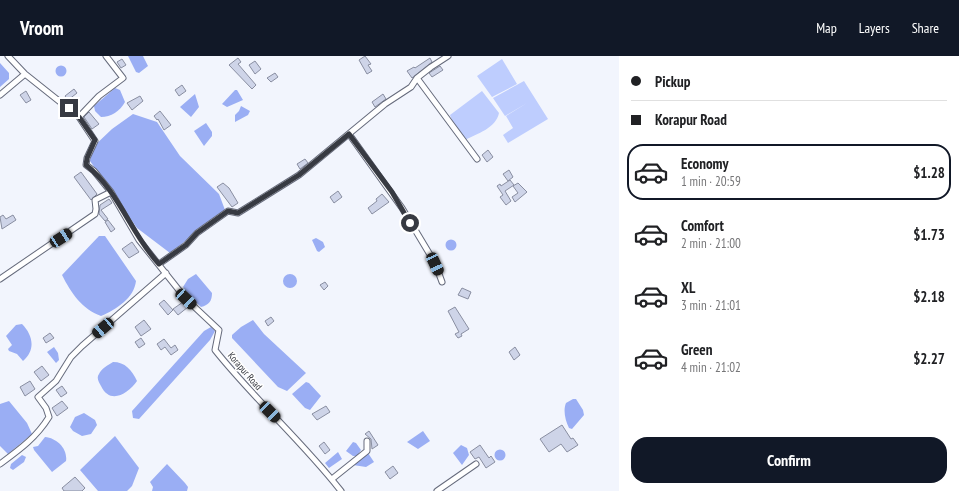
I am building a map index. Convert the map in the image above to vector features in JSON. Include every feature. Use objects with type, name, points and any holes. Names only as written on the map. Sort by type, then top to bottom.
[{"type":"street","name":"Korapur Road","points":[[8,56],[25,74],[79,117],[95,140],[87,158],[86,165],[94,171],[111,192],[139,240],[186,299],[219,330],[215,350],[235,376],[291,433],[341,491]]},
{"type":"street","points":[[79,117],[99,96],[123,78],[106,56]]},
{"type":"street","points":[[159,264],[186,245],[197,233],[228,211],[238,213],[299,175],[385,104],[411,87],[417,78],[448,56]]},
{"type":"street","points":[[0,95],[25,74]]},
{"type":"street","points":[[417,78],[477,159]]},
{"type":"street","points":[[349,134],[402,208],[435,264],[442,282]]},
{"type":"street","points":[[0,279],[95,214],[95,200],[111,192]]},
{"type":"street","points":[[0,464],[30,442],[41,430],[49,417],[46,408],[38,397],[56,381],[70,357],[166,273]]},
{"type":"street","points":[[332,479],[367,451],[367,441]]},
{"type":"street","points":[[437,491],[476,464]]},
{"type":"shaded area","points":[[128,56],[143,56],[148,66],[139,73],[136,72]]},
{"type":"shaded area","points":[[502,59],[517,84],[492,97],[477,76]]},
{"type":"shaded area","points":[[0,63],[9,73],[9,79],[0,87]]},
{"type":"shaded area","points":[[59,66],[63,66],[65,67],[65,75],[59,76],[56,73],[56,69]]},
{"type":"shaded area","points":[[524,81],[548,119],[508,143],[503,135],[513,128],[506,116],[527,103],[505,116],[493,98]]},
{"type":"shaded area","points":[[115,88],[120,90],[125,102],[115,113],[101,117],[95,111],[94,106]]},
{"type":"shaded area","points":[[235,90],[237,90],[243,100],[227,107],[222,104]]},
{"type":"shaded area","points":[[482,91],[499,113],[494,123],[490,127],[465,140],[453,123],[450,115]]},
{"type":"shaded area","points":[[195,94],[199,107],[191,117],[180,107]]},
{"type":"shaded area","points":[[241,106],[250,111],[248,115],[235,122],[235,115]]},
{"type":"shaded area","points":[[133,114],[157,122],[180,156],[219,194],[225,210],[170,253],[137,228],[90,161],[92,148],[112,129]]},
{"type":"shaded area","points":[[206,123],[212,132],[212,136],[204,146],[194,131]]},
{"type":"shaded area","points":[[99,236],[105,236],[136,281],[132,293],[124,302],[101,316],[88,309],[78,300],[62,275]]},
{"type":"shaded area","points":[[316,238],[323,242],[325,247],[319,252],[317,251],[312,240]]},
{"type":"shaded area","points":[[449,240],[453,240],[455,241],[455,249],[449,250],[446,247],[446,243]]},
{"type":"shaded area","points":[[196,274],[212,293],[210,302],[201,307],[190,297],[183,287],[188,279]]},
{"type":"shaded area","points":[[287,274],[293,274],[297,278],[297,284],[293,288],[287,288],[283,284],[283,278]]},
{"type":"shaded area","points":[[253,320],[264,334],[306,373],[287,391],[278,387],[232,338],[232,335],[241,327]]},
{"type":"shaded area","points":[[22,324],[29,333],[32,342],[30,352],[23,361],[17,354],[9,351],[8,349],[12,345],[6,336],[16,325]]},
{"type":"shaded area","points":[[211,327],[215,331],[210,340],[139,419],[133,418],[132,411],[204,331]]},
{"type":"shaded area","points":[[54,347],[58,353],[59,360],[56,363],[47,352]]},
{"type":"shaded area","points":[[113,362],[121,363],[128,367],[137,381],[129,390],[119,396],[109,395],[105,392],[99,383],[98,378],[101,370]]},
{"type":"shaded area","points":[[306,382],[309,383],[321,396],[310,410],[305,408],[292,394]]},
{"type":"shaded area","points":[[576,399],[583,410],[584,415],[572,429],[569,428],[566,422],[565,409],[566,403]]},
{"type":"shaded area","points":[[9,401],[27,423],[32,434],[8,454],[0,446],[0,404]]},
{"type":"shaded area","points":[[84,413],[95,420],[97,425],[91,434],[82,436],[73,431],[70,427],[75,417]]},
{"type":"shaded area","points":[[423,431],[430,441],[418,449],[407,442]]},
{"type":"shaded area","points":[[115,436],[139,468],[132,486],[127,491],[98,491],[80,470]]},
{"type":"shaded area","points":[[45,437],[54,439],[61,445],[66,457],[66,461],[52,472],[33,447],[38,446]]},
{"type":"shaded area","points":[[353,442],[356,443],[361,450],[357,456],[353,456],[346,451]]},
{"type":"shaded area","points":[[461,445],[467,448],[469,455],[462,465],[453,453]]},
{"type":"shaded area","points":[[500,449],[504,451],[506,455],[504,459],[500,461],[496,459],[494,455],[496,451]]},
{"type":"shaded area","points":[[338,452],[342,459],[329,468],[325,463]]},
{"type":"shaded area","points":[[368,453],[374,462],[366,467],[353,465]]},
{"type":"shaded area","points":[[22,455],[26,457],[24,462],[13,470],[10,468],[11,464]]},
{"type":"shaded area","points":[[167,464],[188,487],[187,491],[152,491],[153,487],[150,482]]},
{"type":"building","points":[[365,56],[371,64],[368,65],[372,71],[367,74],[359,60]]},
{"type":"building","points":[[238,58],[241,62],[238,64],[256,85],[252,89],[229,65]]},
{"type":"building","points":[[430,58],[432,62],[412,78],[407,71],[414,67],[415,68]]},
{"type":"building","points":[[122,59],[126,65],[121,68],[117,62]]},
{"type":"building","points":[[255,61],[261,69],[255,74],[249,65]]},
{"type":"building","points":[[440,66],[443,70],[432,77],[429,73]]},
{"type":"building","points":[[275,73],[278,77],[271,82],[267,78]]},
{"type":"building","points":[[182,85],[186,91],[179,96],[175,90]]},
{"type":"building","points":[[74,89],[77,93],[68,100],[65,96]]},
{"type":"building","points":[[26,91],[31,100],[26,103],[20,95]]},
{"type":"building","points":[[383,94],[386,99],[375,107],[372,102]]},
{"type":"building","points":[[140,96],[143,101],[132,110],[127,103]]},
{"type":"building","points":[[160,111],[171,125],[164,130],[158,119],[157,120],[154,116]]},
{"type":"building","points":[[89,112],[99,124],[92,129],[84,117]]},
{"type":"building","points":[[488,150],[493,157],[487,162],[482,155]]},
{"type":"building","points":[[305,159],[308,163],[300,169],[297,164]]},
{"type":"building","points":[[509,170],[513,177],[508,181],[503,174]]},
{"type":"building","points":[[81,172],[97,194],[91,200],[74,177]]},
{"type":"building","points":[[510,180],[514,185],[505,191],[511,201],[506,205],[500,197],[503,195],[497,186],[500,184],[501,186]]},
{"type":"building","points":[[223,183],[229,188],[238,203],[232,207],[217,187]]},
{"type":"building","points":[[518,183],[527,192],[515,202],[512,197],[518,193],[513,186]]},
{"type":"building","points":[[338,191],[342,197],[334,203],[330,197]]},
{"type":"building","points":[[382,194],[389,202],[372,214],[368,208],[377,201],[376,199]]},
{"type":"building","points":[[109,199],[112,203],[101,210],[108,219],[105,221],[99,214],[100,205]]},
{"type":"building","points":[[3,215],[6,219],[13,215],[16,220],[2,229],[0,217]]},
{"type":"building","points":[[108,220],[115,229],[111,232],[105,222]]},
{"type":"building","points":[[132,242],[139,252],[129,258],[122,249]]},
{"type":"building","points":[[325,282],[328,286],[324,290],[320,285]]},
{"type":"building","points":[[462,288],[471,292],[468,299],[458,295]]},
{"type":"building","points":[[164,300],[173,310],[168,315],[159,304]]},
{"type":"building","points":[[183,302],[188,307],[178,315],[173,309]]},
{"type":"building","points":[[455,307],[469,329],[458,338],[455,334],[459,332],[448,311]]},
{"type":"building","points":[[271,317],[274,321],[268,326],[265,321]]},
{"type":"building","points":[[144,320],[151,329],[141,336],[135,327]]},
{"type":"building","points":[[50,333],[54,338],[46,343],[43,338]]},
{"type":"building","points":[[141,338],[145,344],[139,348],[135,342]]},
{"type":"building","points":[[164,339],[171,348],[175,345],[178,350],[171,355],[165,347],[161,350],[157,344]]},
{"type":"building","points":[[515,347],[520,355],[514,360],[509,352]]},
{"type":"building","points":[[42,366],[49,375],[41,381],[34,372]]},
{"type":"building","points":[[30,381],[35,389],[25,396],[20,387]]},
{"type":"building","points":[[62,386],[67,393],[61,397],[56,390]]},
{"type":"building","points":[[62,401],[68,408],[57,416],[52,408]]},
{"type":"building","points":[[326,406],[330,412],[317,420],[312,414]]},
{"type":"building","points":[[562,425],[571,439],[573,438],[578,445],[567,452],[561,444],[549,452],[540,439]]},
{"type":"building","points":[[369,431],[378,445],[372,449],[371,439],[365,434]]},
{"type":"building","points":[[324,442],[330,450],[325,454],[319,446]]},
{"type":"building","points":[[480,445],[489,458],[491,456],[495,462],[486,468],[479,457],[475,459],[470,452]]},
{"type":"building","points":[[393,466],[398,473],[390,479],[385,472]]},
{"type":"building","points":[[75,477],[85,488],[82,491],[64,491],[62,488]]},
{"type":"route","points":[[69,108],[79,117],[95,140],[87,158],[86,165],[94,171],[111,192],[139,240],[159,264],[186,245],[197,233],[228,211],[238,213],[273,189],[299,175],[349,134],[392,192],[410,223]]}]
